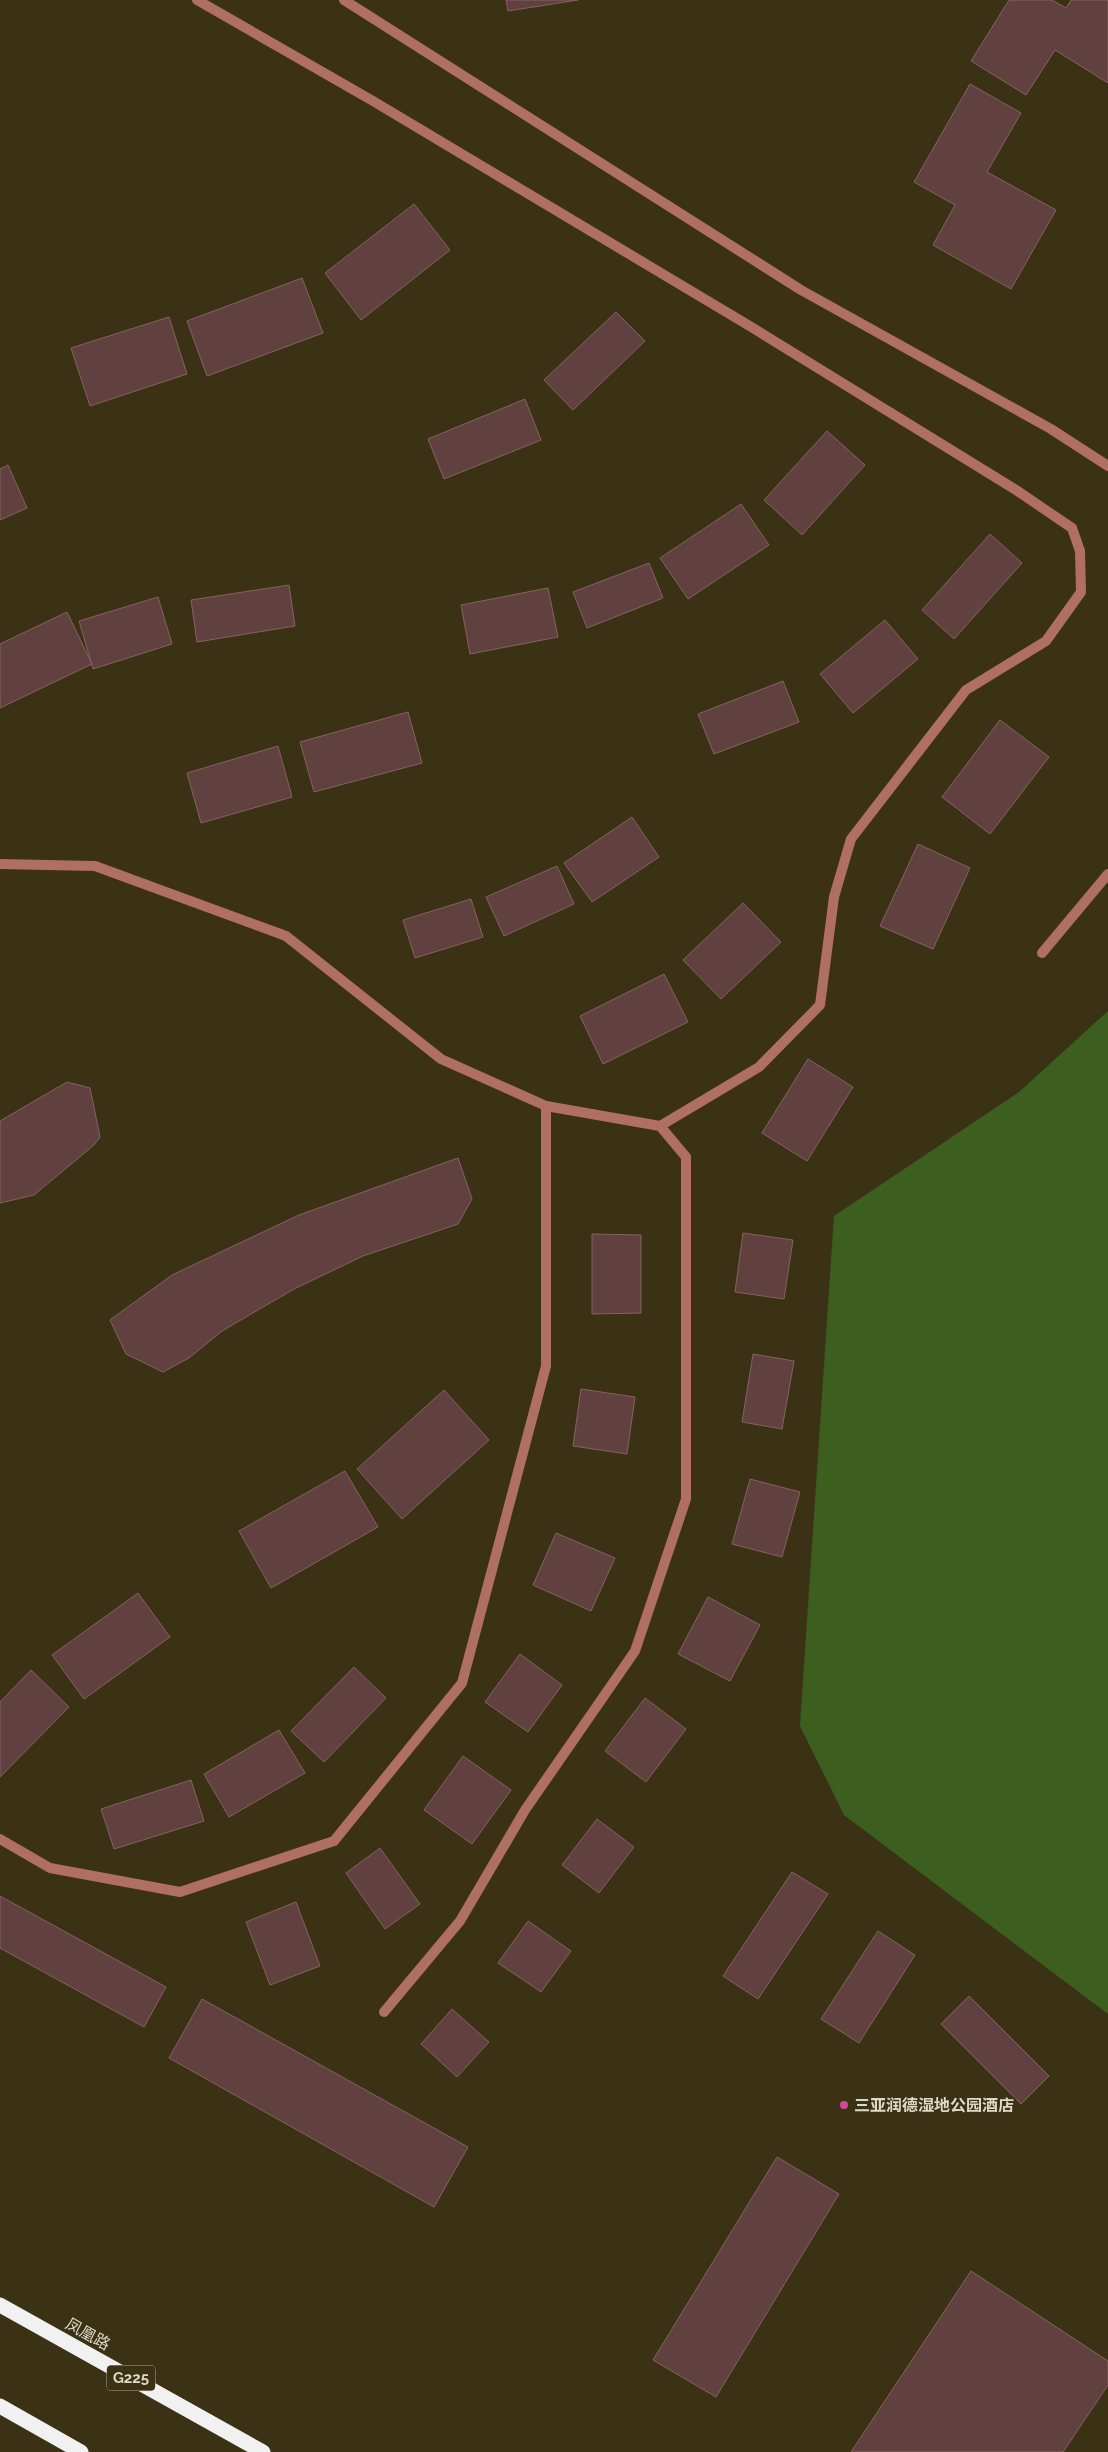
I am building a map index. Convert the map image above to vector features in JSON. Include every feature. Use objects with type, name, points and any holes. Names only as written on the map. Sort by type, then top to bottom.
[{"type":"highway","name":"凤凰路","points":[[0,2305],[263,2452]]},
{"type":"highway","points":[[0,2406],[81,2452]]},
{"type":"street","points":[[198,0],[373,101],[752,328],[1016,490],[1072,528],[1080,551],[1081,592],[1046,641],[966,690],[851,839],[834,897],[820,1005],[759,1067],[660,1126]]},
{"type":"street","points":[[344,0],[802,290],[1051,429],[1108,466]]},
{"type":"street","points":[[0,864],[95,866],[286,936],[441,1058],[546,1106],[660,1126],[686,1157],[686,1499],[635,1651],[526,1810],[460,1921],[384,2012]]},
{"type":"street","points":[[1042,953],[1108,874]]},
{"type":"street","points":[[0,1839],[50,1868],[180,1892],[334,1841],[462,1683],[546,1366],[546,1106]]},
{"type":"green space","points":[[1108,1011],[1108,2014],[844,1815],[800,1726],[834,1216],[1019,1092]]},
{"type":"building","points":[[506,0],[578,0],[508,11]]},
{"type":"building","points":[[1009,0],[1052,0],[1066,8],[1071,0],[1108,0],[1108,83],[1055,50],[1026,95],[971,61]]},
{"type":"building","points":[[970,84],[1021,113],[987,172],[1056,210],[1011,289],[933,245],[955,205],[914,182]]},
{"type":"building","points":[[414,204],[450,250],[361,320],[325,273]]},
{"type":"building","points":[[302,278],[323,333],[207,376],[187,321]]},
{"type":"building","points":[[616,312],[645,341],[573,410],[544,380]]},
{"type":"building","points":[[169,317],[187,374],[90,406],[71,348]]},
{"type":"building","points":[[525,399],[541,440],[444,479],[428,439]]},
{"type":"building","points":[[827,431],[865,465],[802,535],[764,500]]},
{"type":"building","points":[[8,465],[27,508],[0,520],[0,469]]},
{"type":"building","points":[[741,504],[769,545],[688,599],[660,558]]},
{"type":"building","points":[[990,534],[1022,563],[954,639],[922,610]]},
{"type":"building","points":[[649,563],[663,598],[587,628],[573,592]]},
{"type":"building","points":[[289,585],[295,626],[197,642],[191,600]]},
{"type":"building","points":[[548,588],[558,637],[470,654],[461,605]]},
{"type":"building","points":[[158,597],[172,644],[93,669],[79,621]]},
{"type":"building","points":[[67,612],[92,664],[0,708],[0,644]]},
{"type":"building","points":[[885,620],[918,659],[853,713],[820,674]]},
{"type":"building","points":[[783,681],[799,722],[714,754],[698,714]]},
{"type":"building","points":[[408,712],[422,763],[314,792],[300,742]]},
{"type":"building","points":[[1000,720],[1049,757],[990,834],[942,797]]},
{"type":"building","points":[[278,746],[292,797],[201,823],[187,773]]},
{"type":"building","points":[[632,817],[659,857],[592,902],[564,863]]},
{"type":"building","points":[[918,844],[970,868],[933,949],[880,926]]},
{"type":"building","points":[[557,866],[574,904],[504,936],[486,897]]},
{"type":"building","points":[[471,899],[483,937],[415,958],[403,920]]},
{"type":"building","points":[[743,903],[781,942],[721,999],[683,960]]},
{"type":"building","points":[[664,974],[688,1022],[603,1064],[580,1016]]},
{"type":"building","points":[[808,1059],[853,1087],[807,1161],[762,1133]]},
{"type":"building","points":[[67,1082],[90,1088],[100,1137],[94,1145],[34,1195],[0,1203],[0,1121]]},
{"type":"building","points":[[458,1158],[472,1199],[458,1224],[363,1256],[294,1289],[222,1331],[189,1358],[163,1372],[126,1354],[110,1320],[172,1275],[299,1215]]},
{"type":"building","points":[[743,1233],[793,1240],[784,1299],[735,1292]]},
{"type":"building","points":[[592,1234],[641,1235],[641,1313],[592,1314]]},
{"type":"building","points":[[753,1354],[794,1361],[782,1429],[742,1422]]},
{"type":"building","points":[[581,1389],[635,1397],[627,1454],[573,1446]]},
{"type":"building","points":[[444,1390],[489,1440],[402,1519],[357,1469]]},
{"type":"building","points":[[345,1471],[378,1527],[271,1588],[239,1531]]},
{"type":"building","points":[[750,1479],[800,1492],[782,1557],[732,1544]]},
{"type":"building","points":[[556,1533],[615,1558],[591,1611],[533,1585]]},
{"type":"building","points":[[138,1593],[170,1637],[84,1699],[52,1655]]},
{"type":"building","points":[[708,1597],[760,1625],[730,1681],[678,1654]]},
{"type":"building","points":[[520,1654],[562,1685],[528,1732],[485,1702]]},
{"type":"building","points":[[354,1667],[386,1698],[324,1762],[291,1731]]},
{"type":"building","points":[[31,1670],[69,1707],[0,1777],[0,1702]]},
{"type":"building","points":[[645,1698],[686,1729],[646,1782],[605,1751]]},
{"type":"building","points":[[279,1730],[305,1773],[229,1817],[204,1774]]},
{"type":"building","points":[[463,1756],[511,1790],[472,1844],[424,1810]]},
{"type":"building","points":[[191,1780],[204,1821],[114,1849],[101,1809]]},
{"type":"building","points":[[597,1819],[634,1847],[599,1893],[562,1865]]},
{"type":"building","points":[[380,1848],[420,1904],[385,1929],[346,1873]]},
{"type":"building","points":[[792,1872],[828,1894],[758,1999],[723,1976]]},
{"type":"building","points":[[0,1896],[166,1987],[144,2027],[0,1948]]},
{"type":"building","points":[[296,1902],[320,1966],[270,1985],[246,1922]]},
{"type":"building","points":[[528,1921],[571,1951],[541,1992],[498,1963]]},
{"type":"building","points":[[878,1931],[915,1955],[859,2043],[821,2019]]},
{"type":"building","points":[[969,1996],[1049,2076],[1021,2104],[941,2024]]},
{"type":"building","points":[[202,1999],[468,2147],[434,2207],[169,2058]]},
{"type":"building","points":[[452,2009],[489,2042],[457,2077],[421,2044]]},
{"type":"building","points":[[777,2157],[839,2194],[716,2397],[653,2360]]},
{"type":"building","points":[[971,2271],[1108,2361],[1108,2385],[1063,2452],[851,2452]]},
{"type":"place","name":"三亚润德湿地公园酒店","points":[[844,2105]]}]
